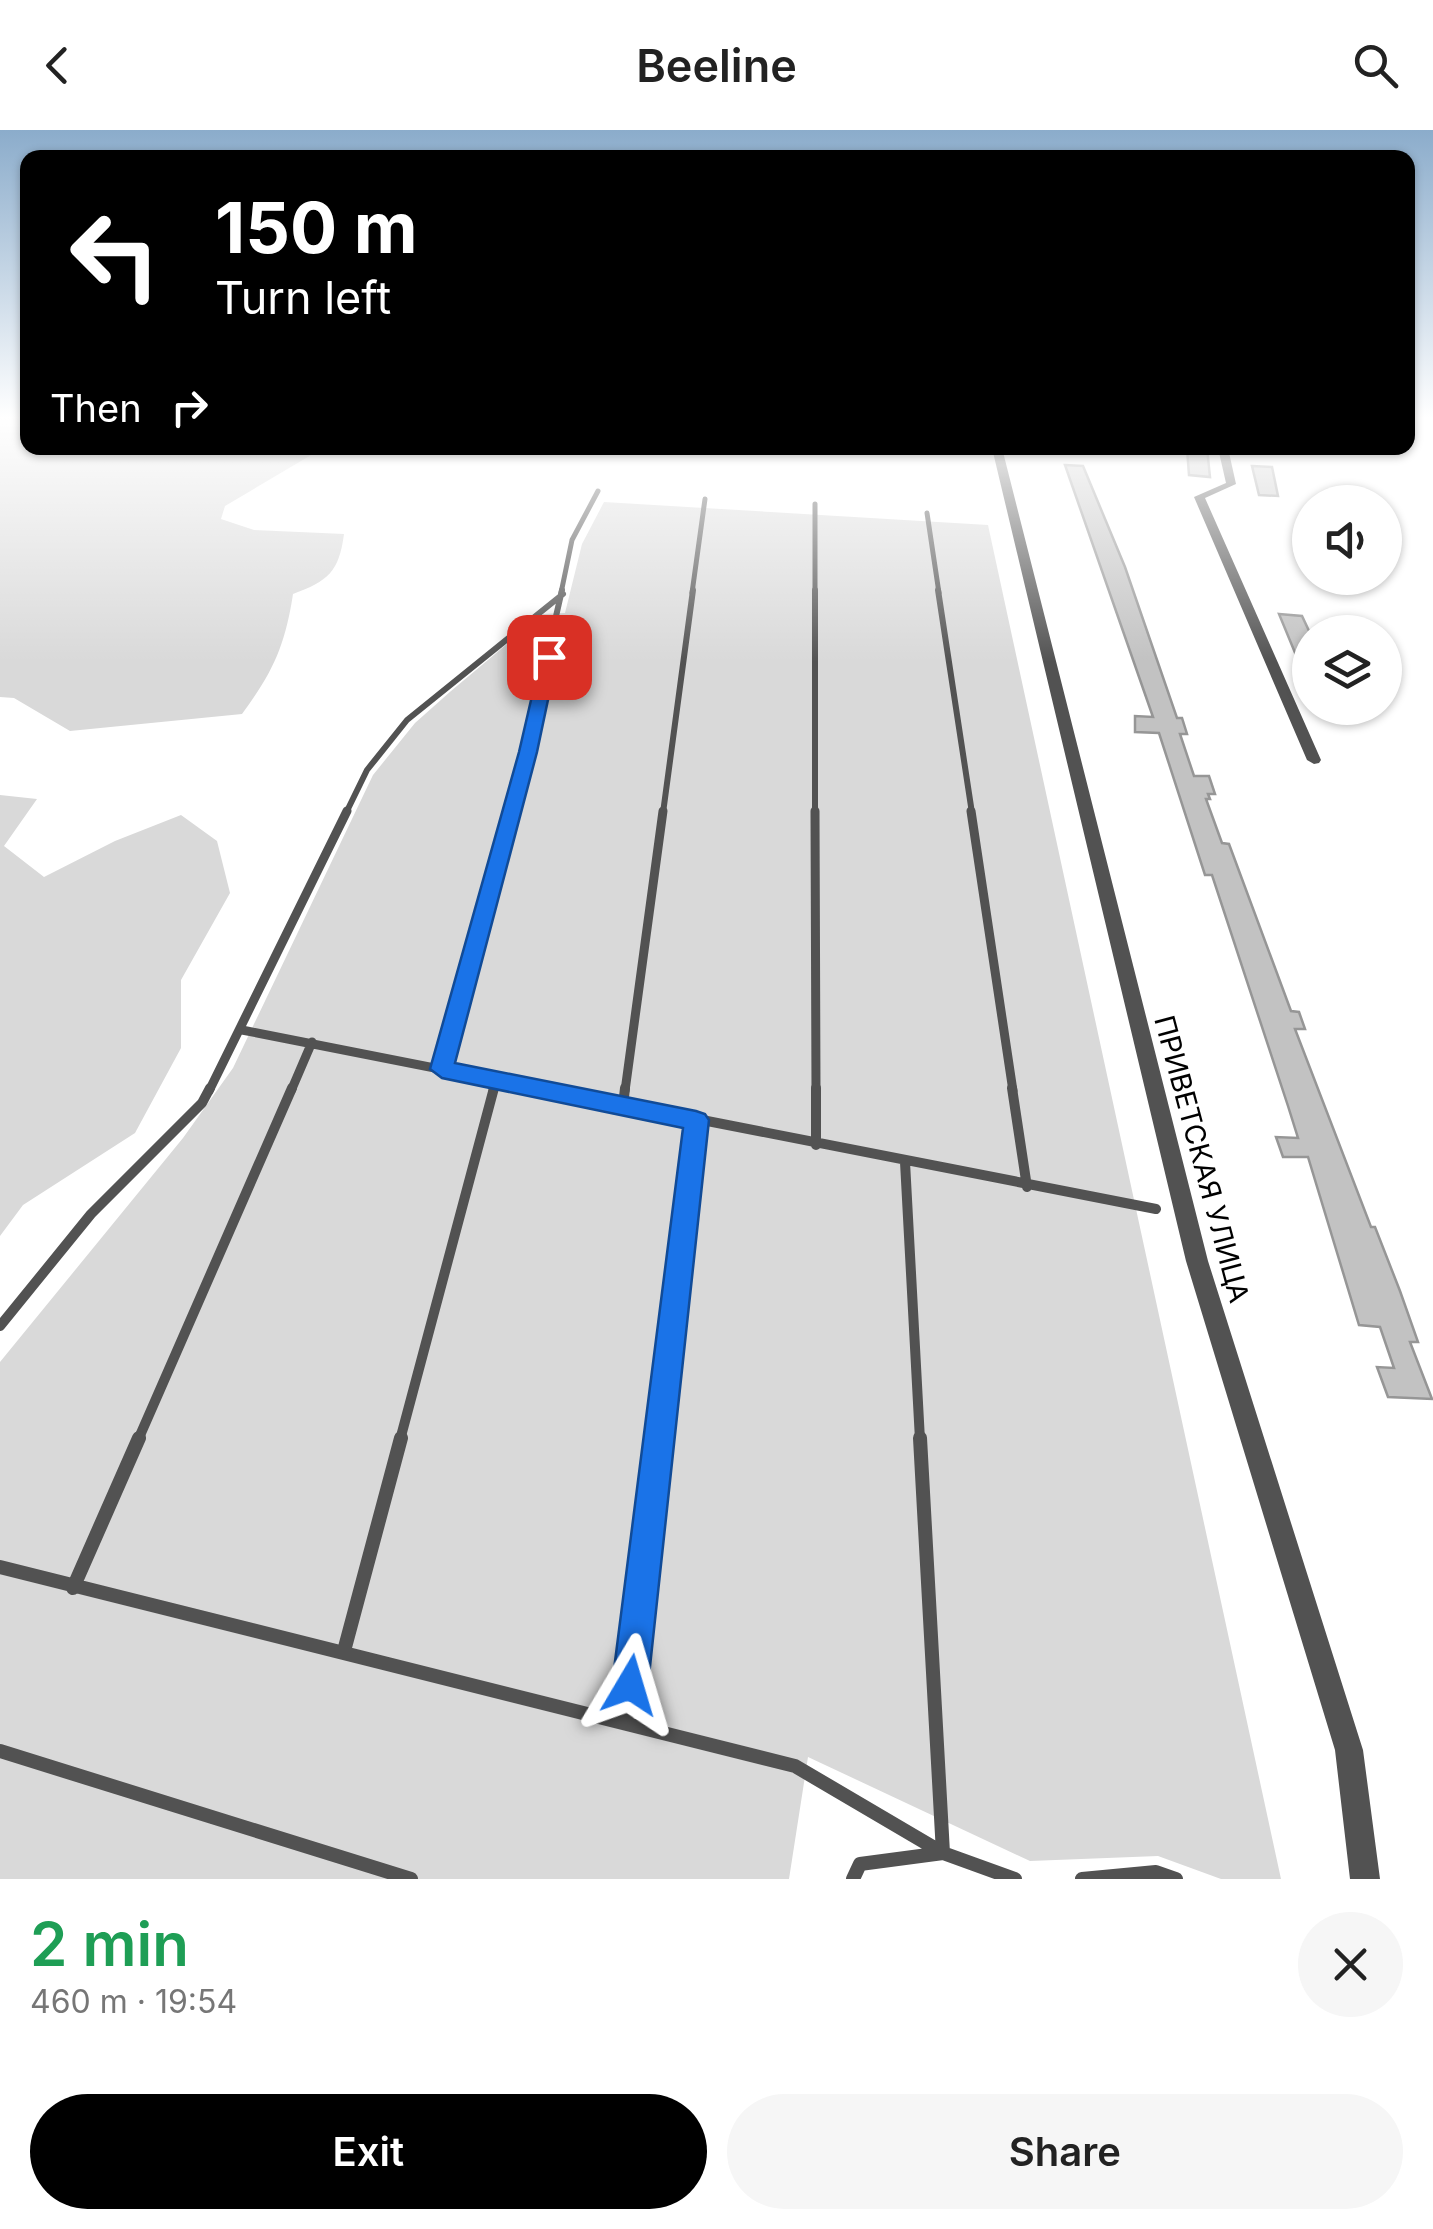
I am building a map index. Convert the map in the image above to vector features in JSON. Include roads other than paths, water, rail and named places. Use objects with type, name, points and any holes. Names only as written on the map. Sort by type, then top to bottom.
[{"type":"street","name":"ПРИВЕТСКАЯ УЛИЦА","points":[[1009,499],[1197,1261],[1350,1750],[1365,1879]]},
{"type":"street","points":[[1201,499],[1314,760]]},
{"type":"lane","points":[[442,1069],[528,752],[572,540],[594,499]]},
{"type":"lane","points":[[622,1106],[705,499]]},
{"type":"lane","points":[[815,504],[816,1144]]},
{"type":"lane","points":[[927,512],[1027,1186]]},
{"type":"lane","points":[[0,1326],[90,1214],[202,1103],[242,1030],[367,770],[407,720],[563,594]]},
{"type":"lane","points":[[242,1030],[1156,1209]]},
{"type":"lane","points":[[73,1588],[312,1042]]},
{"type":"lane","points":[[344,1651],[496,1080]]},
{"type":"lane","points":[[626,1723],[696,1120]]},
{"type":"lane","points":[[905,1162],[943,1854]]},
{"type":"lane","points":[[0,1568],[795,1766],[943,1854],[1015,1879]]},
{"type":"lane","points":[[0,1751],[411,1879]]},
{"type":"lane","points":[[853,1879],[860,1864],[943,1854]]},
{"type":"lane","points":[[1082,1879],[1156,1872],[1176,1879]]}]
